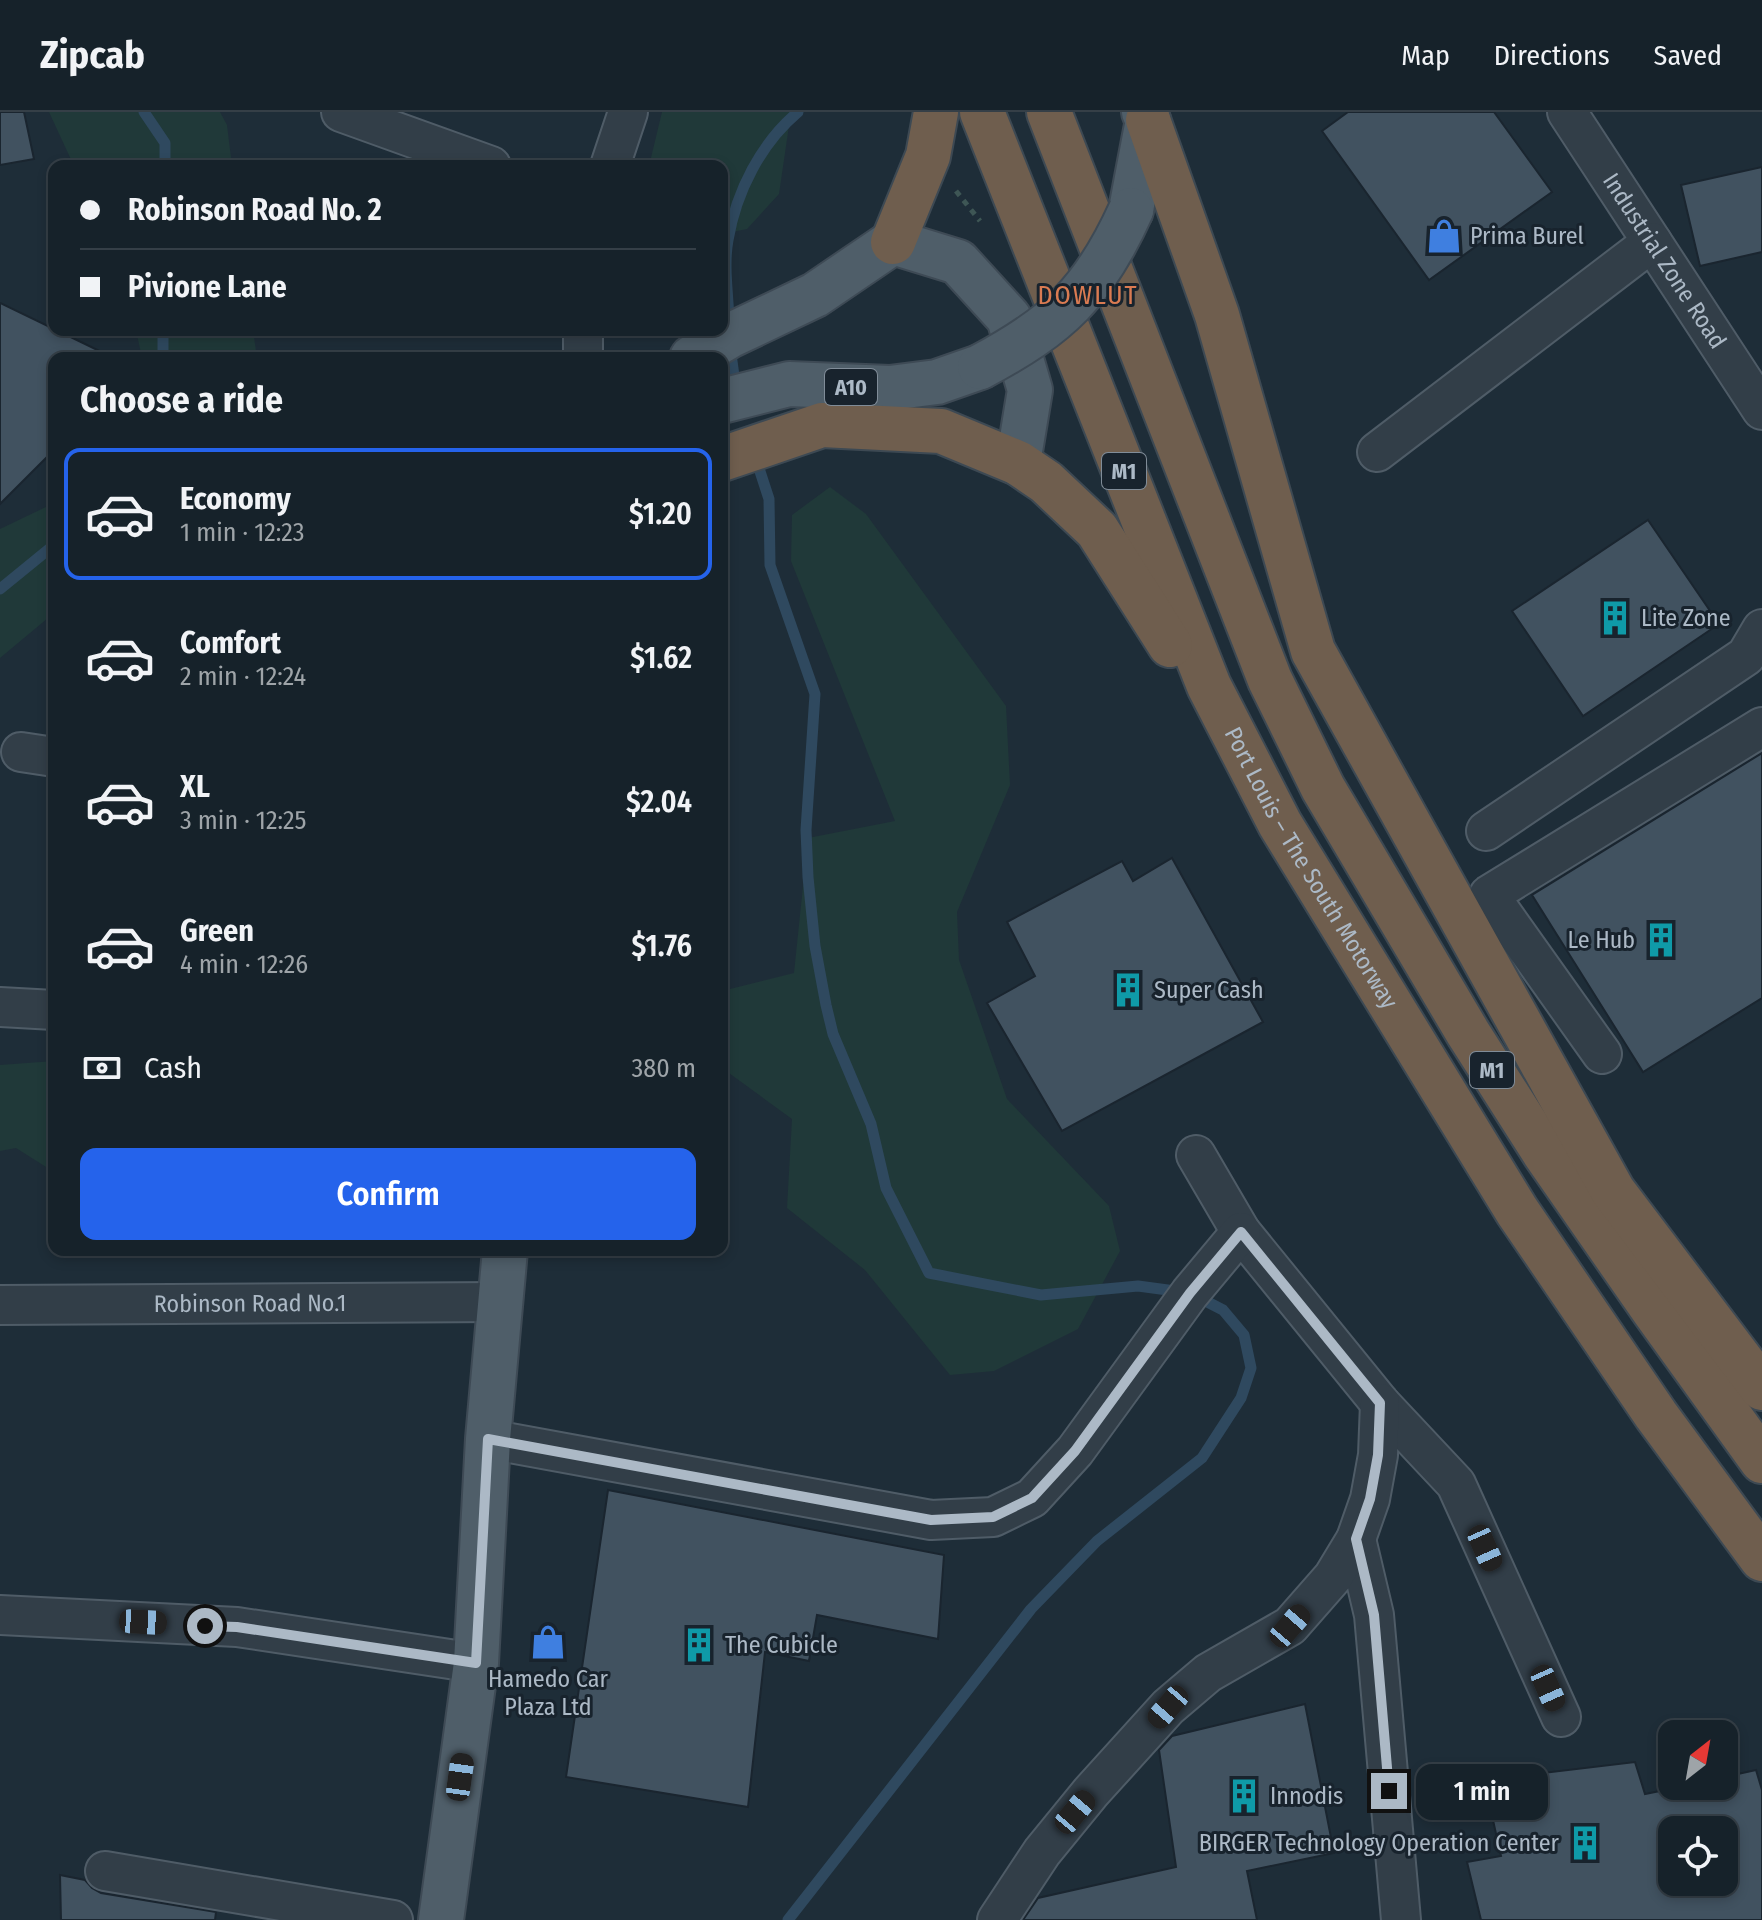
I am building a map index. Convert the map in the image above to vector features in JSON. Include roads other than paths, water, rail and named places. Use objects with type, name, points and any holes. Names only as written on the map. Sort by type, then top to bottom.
[{"type":"highway","points":[[893,242],[928,156],[936,112]]},
{"type":"highway","name":"Port Louis – The South Motorway","points":[[982,112],[1209,686],[1280,824],[1517,1211],[1656,1415],[1762,1559]]},
{"type":"highway","name":"Port Louis – The South Motorway","points":[[1049,112],[1270,680],[1323,788],[1468,1033],[1545,1154],[1762,1461]]},
{"type":"highway","points":[[1146,116],[1217,315],[1313,651],[1613,1191],[1762,1388]]},
{"type":"highway","points":[[728,457],[822,425],[941,431],[1018,463],[1046,482],[1097,530],[1280,824]]},
{"type":"highway","points":[[1613,1191],[1654,1311]]},
{"type":"main road","name":"A10","points":[[728,399],[789,384],[890,388],[937,382],[980,367],[1026,343],[1086,289],[1113,250],[1131,210],[1146,116]]},
{"type":"main road","points":[[702,352],[815,295],[893,242],[958,262],[1009,318],[1030,390],[1018,463]]},
{"type":"main road","points":[[441,1920],[476,1663],[488,1439],[504,1256]]},
{"type":"street","points":[[341,112],[474,160]]},
{"type":"street","points":[[612,160],[628,112]]},
{"type":"street","name":"Industrial Zone Road","points":[[1567,112],[1762,410]]},
{"type":"street","points":[[1377,452],[1652,242]]},
{"type":"street","points":[[1486,831],[1746,656],[1762,629]]},
{"type":"street","points":[[1602,1054],[1489,895],[1762,727]]},
{"type":"street","points":[[0,1007],[48,1010]]},
{"type":"street","points":[[1196,1155],[1241,1232],[1380,1403],[1456,1484],[1561,1717]]},
{"type":"street","points":[[488,1439],[931,1520],[993,1517],[1032,1498],[1075,1451],[1190,1293],[1241,1232]]},
{"type":"street","name":"Robinson Road No.1","points":[[0,1305],[500,1302]]},
{"type":"street","points":[[997,1920],[1042,1852],[1168,1707],[1208,1673],[1290,1626],[1333,1577],[1356,1539],[1370,1499],[1378,1455],[1380,1403]]},
{"type":"street","points":[[1356,1539],[1374,1615],[1401,1920]]},
{"type":"street","points":[[0,1615],[237,1627],[476,1663]]},
{"type":"street","points":[[105,1871],[393,1920]]},
{"type":"waterway","points":[[144,112],[165,143],[165,160]]},
{"type":"waterway","points":[[728,244],[737,204],[752,170],[773,138],[798,112]]},
{"type":"waterway","points":[[728,308],[729,326]]},
{"type":"waterway","points":[[163,336],[163,352]]},
{"type":"waterway","points":[[730,347],[736,390]]},
{"type":"waterway","points":[[755,456],[769,499],[770,565],[815,694],[806,830],[815,946],[826,1005],[833,1034],[871,1124],[886,1188],[929,1273],[1041,1295],[1138,1286],[1190,1293],[1223,1310],[1244,1335],[1251,1368],[1241,1398],[1202,1458],[1097,1541],[1031,1609],[788,1920]]},
{"type":"waterway","points":[[0,589],[48,550]]},
{"type":"place","name":"Prima Burel","points":[[1444,236]]},
{"type":"place","name":"Lite Zone","points":[[1615,618]]},
{"type":"place","name":"Le Hub","points":[[1661,940]]},
{"type":"place","name":"Super Cash","points":[[1128,990]]},
{"type":"place","name":"Hamedo Car Plaza Ltd","points":[[548,1642]]},
{"type":"place","name":"The Cubicle","points":[[699,1645]]},
{"type":"place","name":"Innodis","points":[[1244,1796]]},
{"type":"place","name":"BIRGER Technology Operation Center","points":[[1585,1843]]},
{"type":"district","name":"DOWLUT","points":[[1088,295]]}]
